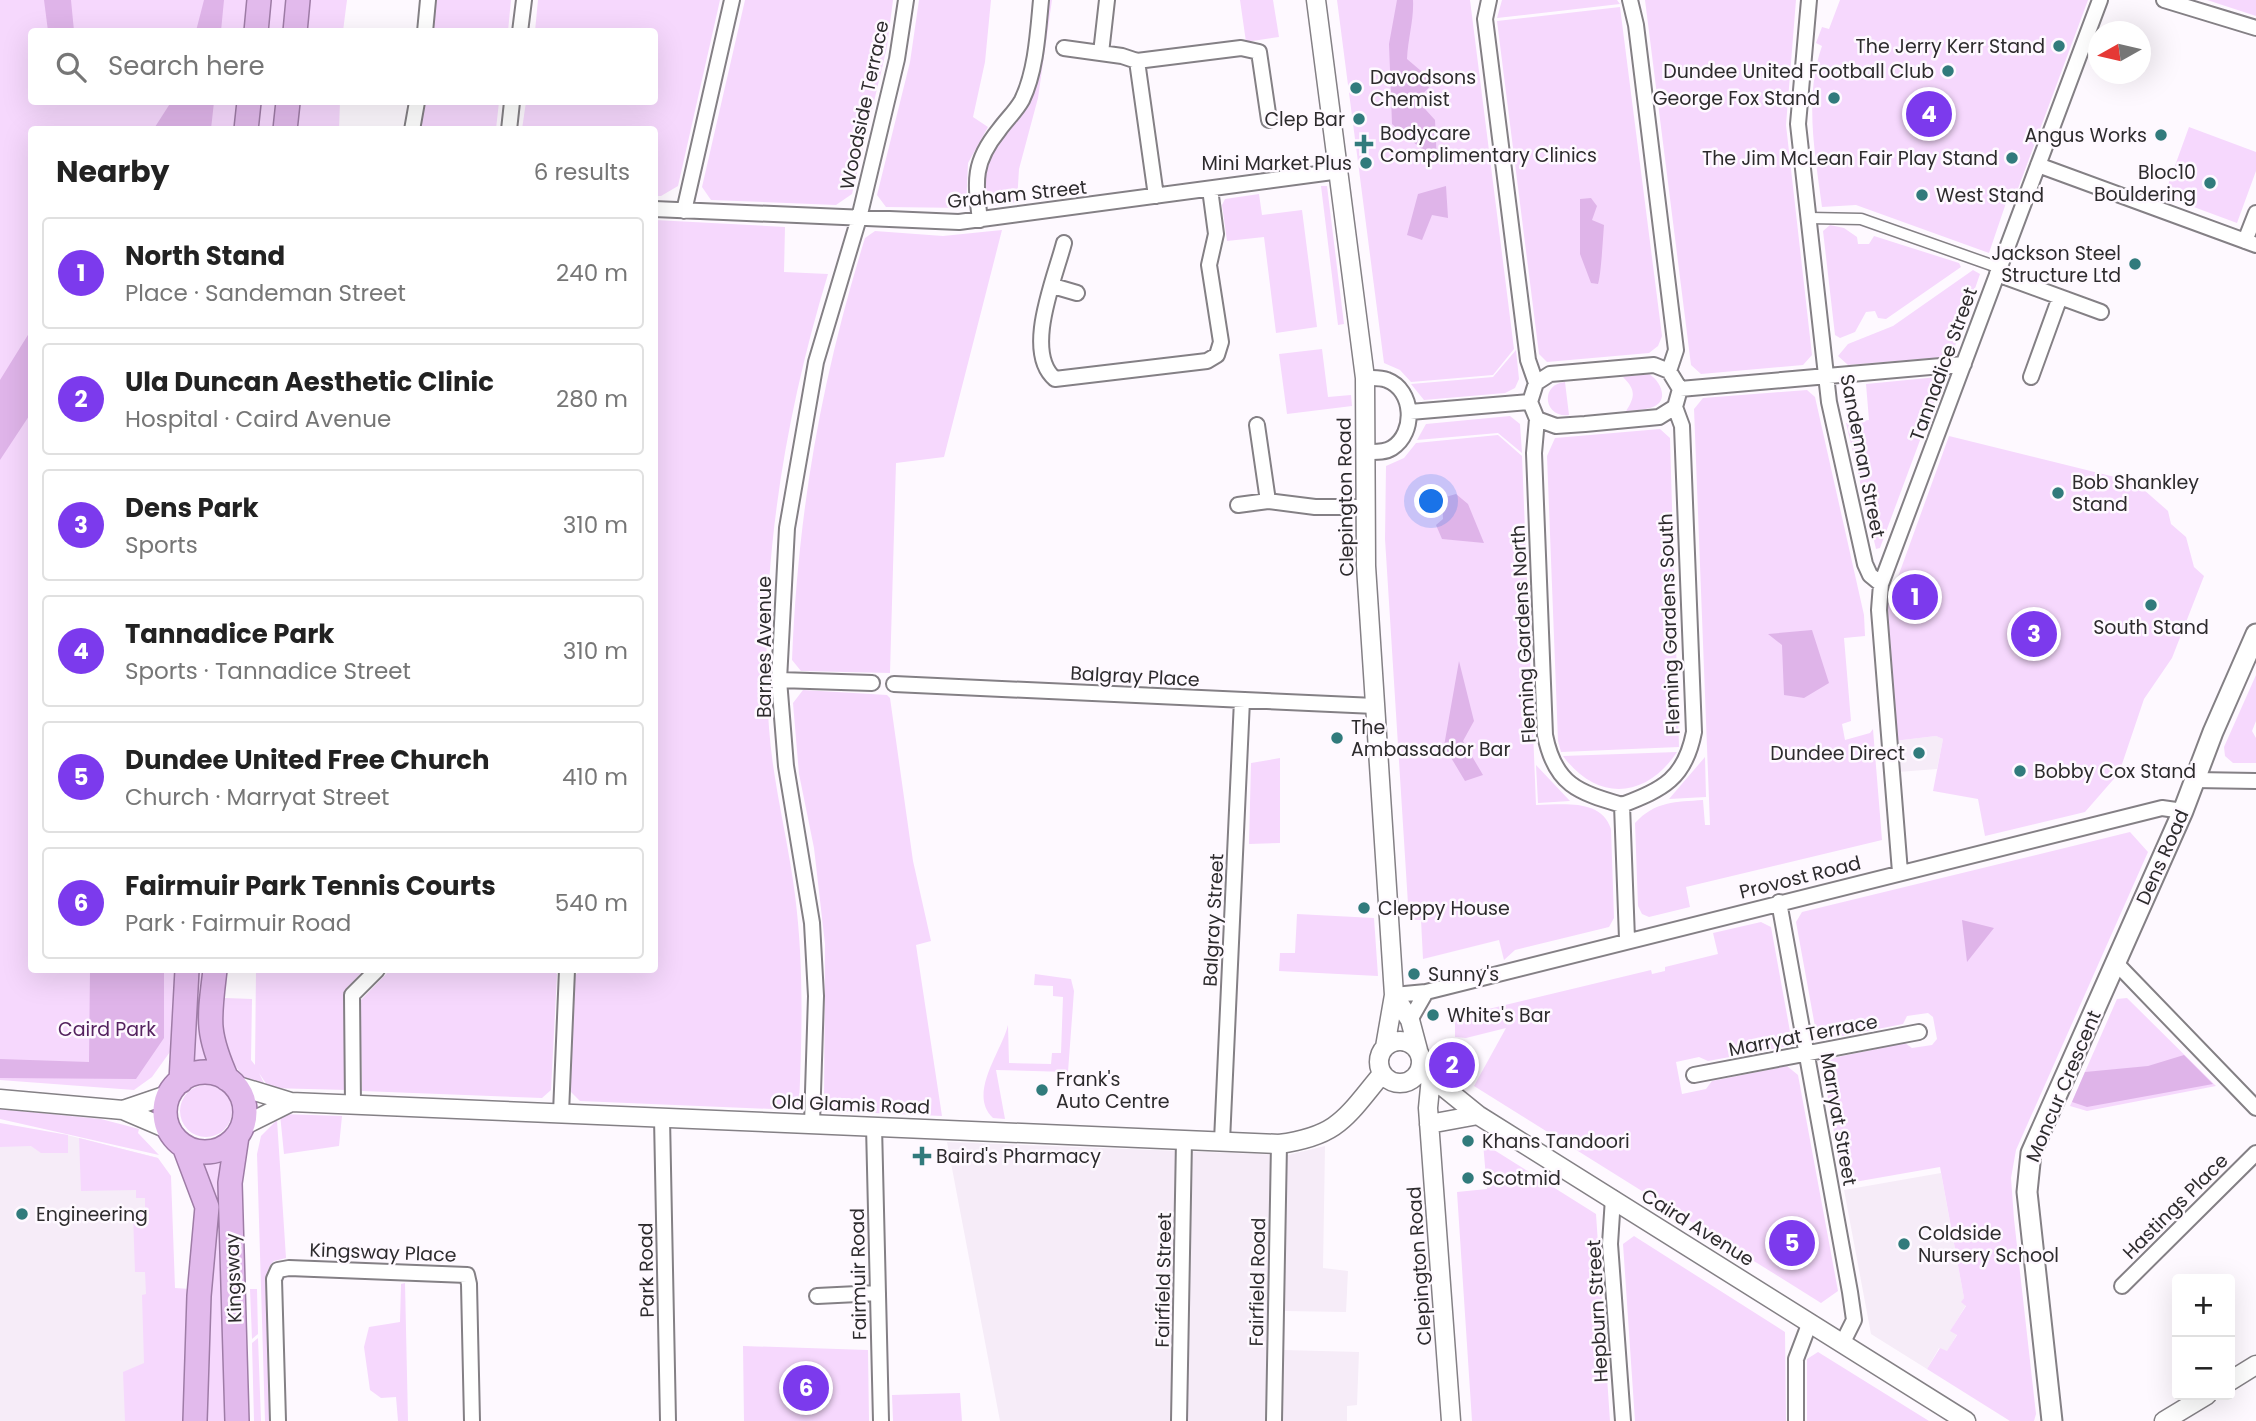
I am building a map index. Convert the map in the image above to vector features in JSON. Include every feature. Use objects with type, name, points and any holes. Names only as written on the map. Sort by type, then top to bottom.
[{"type":"highway","points":[[256,28],[259,0]]},
{"type":"highway","points":[[295,28],[298,0]]},
{"type":"highway","points":[[246,126],[249,105]]},
{"type":"highway","points":[[285,126],[288,105]]},
{"type":"highway","points":[[187,973],[176,1087],[166,1106],[177,1138],[206,1153],[218,1150],[240,1131],[245,1105],[212,1045],[208,1023],[215,973]]},
{"type":"highway","points":[[176,1087],[204,1072],[231,1082]]},
{"type":"highway","name":"Kingsway","points":[[237,1421],[230,1183],[240,1131]]},
{"type":"highway","name":"Kingsway","points":[[177,1138],[207,1207],[199,1296],[195,1421]]},
{"type":"main road","name":"Dens Road","points":[[2116,963],[2183,811],[2256,634]]},
{"type":"main road","name":"Moncur Crescent","points":[[2052,1421],[2027,1192],[2029,1165],[2116,963]]},
{"type":"street","points":[[425,28],[428,0]]},
{"type":"street","points":[[520,28],[524,0]]},
{"type":"street","points":[[684,211],[732,0]]},
{"type":"street","name":"Woodside Terrace","points":[[859,218],[897,59],[906,0]]},
{"type":"street","points":[[980,220],[976,183],[978,165],[983,149],[1020,103],[1027,86],[1041,0]]},
{"type":"street","points":[[1101,53],[1107,0]]},
{"type":"street","name":"Clepington Road","points":[[1317,0],[1365,378],[1365,507],[1394,995],[1385,1046],[1378,1060],[1382,1074]]},
{"type":"street","points":[[1489,0],[1485,19],[1528,360],[1536,383],[1531,402],[1537,419],[1556,426],[1659,416],[1675,407],[1680,389],[1669,371],[1654,365],[1550,374],[1536,383]]},
{"type":"street","points":[[1630,0],[1636,25],[1676,350],[1669,371]]},
{"type":"street","name":"Sandeman Street","points":[[1808,0],[1798,124],[1829,402],[1865,564],[1870,575],[1881,584]]},
{"type":"street","name":"Tannadice Street","points":[[1881,584],[2100,0]]},
{"type":"street","points":[[2164,0],[2256,28]]},
{"type":"street","points":[[1065,48],[1137,61],[1241,48],[1259,52],[1269,120]]},
{"type":"street","points":[[1137,61],[1156,196]]},
{"type":"street","points":[[413,126],[416,105]]},
{"type":"street","points":[[509,126],[512,105]]},
{"type":"street","points":[[2038,165],[2251,243],[2256,213]]},
{"type":"street","name":"Graham Street","points":[[658,209],[939,222],[980,220],[1340,171]]},
{"type":"street","points":[[1064,243],[1041,327],[1046,372],[1055,379],[1207,361],[1217,355],[1221,342],[1209,265],[1216,234],[1210,189]]},
{"type":"street","name":"Barnes Avenue","points":[[812,1124],[816,996],[812,923],[786,766],[779,680],[787,528],[799,445],[816,362],[859,218]]},
{"type":"street","points":[[1809,218],[1861,219],[2101,312]]},
{"type":"street","points":[[1053,286],[1077,292]]},
{"type":"street","points":[[2031,377],[2060,297]]},
{"type":"street","points":[[1680,389],[1964,364]]},
{"type":"street","points":[[1365,378],[1385,379],[1393,383],[1402,391],[1410,412],[1404,435],[1395,447],[1385,451],[1366,452]]},
{"type":"street","points":[[1410,412],[1531,402]]},
{"type":"street","name":"Fleming Gardens South","points":[[1622,805],[1658,791],[1677,775],[1690,750],[1694,732],[1682,426],[1675,407]]},
{"type":"street","name":"Fleming Gardens North","points":[[1537,419],[1534,453],[1545,735],[1549,754],[1563,776],[1580,793],[1622,805]]},
{"type":"street","points":[[1257,425],[1268,501]]},
{"type":"street","points":[[1238,505],[1268,501],[1315,508],[1365,507]]},
{"type":"street","points":[[1881,584],[1879,610],[1900,873]]},
{"type":"street","points":[[779,680],[872,683]]},
{"type":"street","name":"Balgray Place","points":[[894,684],[1376,706]]},
{"type":"street","name":"Balgray Street","points":[[1222,1141],[1242,700]]},
{"type":"street","points":[[2195,780],[2256,781]]},
{"type":"street","points":[[1622,805],[1627,939]]},
{"type":"street","name":"Provost Road","points":[[1394,995],[1426,992],[1627,939],[2162,808],[2183,811]]},
{"type":"street","name":"Marryat Street","points":[[1779,902],[1854,1320],[1843,1342]]},
{"type":"street","points":[[2116,963],[2256,1108]]},
{"type":"street","points":[[353,1105],[352,995],[373,973]]},
{"type":"street","points":[[561,1113],[567,973]]},
{"type":"street","points":[[1410,1020],[1426,992]]},
{"type":"street","name":"Clepington Road","points":[[1394,995],[1410,1020],[1420,1055],[1431,1077],[1429,1116],[1451,1421]]},
{"type":"street","name":"Marryat Terrace","points":[[1694,1075],[1919,1032]]},
{"type":"street","points":[[1382,1074],[1395,1083],[1410,1081],[1419,1072],[1420,1055],[1402,1040],[1385,1046]]},
{"type":"street","name":"Old Glamis Road","points":[[231,1082],[291,1102],[1279,1144],[1306,1140],[1332,1130],[1352,1112],[1382,1074]]},
{"type":"street","name":"Caird Avenue","points":[[1431,1077],[1478,1115],[1966,1421]]},
{"type":"street","name":"Clepington Road","points":[[1410,1081],[1429,1116]]},
{"type":"street","points":[[124,1110],[176,1087]]},
{"type":"street","points":[[0,1099],[124,1110],[177,1138]]},
{"type":"street","name":"Old Glamis Road","points":[[240,1131],[291,1102]]},
{"type":"street","points":[[1429,1116],[1478,1115]]},
{"type":"street","name":"Park Road","points":[[662,1118],[668,1421]]},
{"type":"street","name":"Fairmuir Road","points":[[874,1126],[881,1421]]},
{"type":"street","name":"Fairfield Street","points":[[1179,1421],[1184,1140]]},
{"type":"street","name":"Fairfield Road","points":[[1274,1421],[1279,1144]]},
{"type":"street","name":"Hastings Place","points":[[2122,1286],[2256,1153]]},
{"type":"street","name":"Hepburn Street","points":[[1613,1198],[1610,1244],[1623,1421]]},
{"type":"street","name":"Kingsway Place","points":[[278,1421],[274,1279],[278,1270],[467,1275],[472,1421]]},
{"type":"street","points":[[817,1296],[878,1293]]},
{"type":"street","points":[[1796,1421],[1796,1359],[1811,1322]]},
{"type":"street","points":[[2235,1378],[2256,1365]]},
{"type":"street","points":[[2164,1421],[2199,1400]]},
{"type":"shaded area","points":[[1936,736],[1943,739],[1937,769],[1898,772],[1894,741]]},
{"type":"shaded area","points":[[0,1127],[67,1135],[158,1158],[167,1421],[0,1421]]},
{"type":"shaded area","points":[[947,1142],[1288,1155],[1325,1146],[1323,1268],[1348,1271],[1346,1312],[1285,1311],[1284,1350],[1359,1352],[1357,1405],[1347,1406],[1347,1421],[1000,1421]]},
{"type":"shaded area","name":"Coldside Nursery School","points":[[1941,1173],[1964,1298],[1962,1302],[1966,1305],[1951,1330],[1957,1334],[1947,1352],[1939,1348],[1927,1369],[1871,1334],[1844,1190]]},
{"type":"green space","name":"Caird Park","points":[[0,0],[252,0],[249,28],[28,28],[28,105],[241,105],[238,126],[28,126],[28,973],[179,973],[172,1049],[152,1077],[134,1090],[0,1080]]},
{"type":"green space","points":[[44,0],[71,0],[74,28],[48,28]]},
{"type":"green space","points":[[204,0],[224,0],[221,28],[197,28]]},
{"type":"green space","points":[[268,0],[291,0],[287,28],[265,28]]},
{"type":"green space","points":[[306,0],[347,0],[343,28],[303,28]]},
{"type":"green space","points":[[436,0],[511,0],[508,28],[433,28]]},
{"type":"green space","points":[[538,0],[720,0],[678,186],[658,196],[658,126],[522,126],[526,105],[658,105],[658,28],[535,28]]},
{"type":"green space","points":[[745,0],[893,0],[887,47],[852,194],[836,205],[711,200],[702,187]]},
{"type":"green space","points":[[919,0],[991,0],[985,62],[973,117],[988,127],[968,163],[966,208],[886,207],[877,195],[910,62]]},
{"type":"green space","points":[[1047,0],[1052,0],[1038,98],[1019,169],[1017,202],[993,206],[987,195],[984,196],[984,161],[1025,104]]},
{"type":"green space","points":[[1240,0],[1273,0],[1279,37],[1246,42]]},
{"type":"green space","points":[[1337,0],[1470,0],[1514,349],[1493,375],[1411,382],[1400,370],[1384,363]]},
{"type":"green space","points":[[1397,0],[1413,0],[1407,59],[1434,82],[1417,100],[1435,120],[1437,162],[1392,124],[1389,44]]},
{"type":"green space","points":[[1502,0],[1617,0],[1620,4],[1497,18]]},
{"type":"green space","points":[[1645,0],[1796,0],[1786,125],[1812,355],[1803,365],[1701,374],[1691,365]]},
{"type":"green space","points":[[1840,0],[2088,0],[2013,202],[2007,200],[1989,253],[1856,205],[1822,207],[1812,105],[1813,85],[1822,46],[1816,43],[1822,27],[1829,29]]},
{"type":"green space","points":[[2207,0],[2256,0],[2256,16]]},
{"type":"green space","points":[[1620,7],[1662,336],[1658,346],[1649,353],[1547,362],[1539,354],[1497,21]]},
{"type":"green space","points":[[169,105],[214,105],[211,126],[156,126]]},
{"type":"green space","points":[[258,105],[280,105],[277,126],[255,126]]},
{"type":"green space","points":[[296,105],[340,105],[339,126],[293,126]]},
{"type":"green space","points":[[424,105],[499,105],[496,126],[419,126]]},
{"type":"green space","name":"Bloc10 Bouldering","points":[[2189,127],[2256,152],[2256,171],[2237,223],[2164,196]]},
{"type":"green space","points":[[1321,186],[1327,186],[1344,324],[1338,325]]},
{"type":"green space","points":[[1446,186],[1448,218],[1432,215],[1422,240],[1407,235],[1418,194]]},
{"type":"green space","points":[[1259,194],[1262,215],[1302,210],[1317,327],[1276,333],[1264,237],[1227,241],[1222,205],[1225,199]]},
{"type":"green space","points":[[1591,198],[1597,206],[1592,220],[1604,225],[1598,284],[1591,283],[1580,254],[1580,199]]},
{"type":"green space","points":[[658,220],[785,227],[784,272],[828,274],[812,329],[787,441],[771,555],[767,613],[771,749],[792,874],[800,948],[802,1000],[799,1106],[795,1110],[580,1101],[570,1091],[575,975],[658,973]]},
{"type":"green space","points":[[1830,225],[1844,228],[1857,237],[1858,244],[1869,244],[1874,236],[1959,263],[1961,267],[1886,319],[1878,318],[1875,311],[1866,312],[1855,332],[1840,338],[1835,335],[1823,231]]},
{"type":"green space","points":[[1002,230],[944,457],[896,463],[890,673],[801,671],[792,660],[806,498],[824,395],[865,238],[875,231],[943,236]]},
{"type":"green space","points":[[1973,270],[1980,274],[1953,352],[1945,357],[1848,365],[1838,356],[1848,344],[1893,326]]},
{"type":"green space","points":[[28,335],[28,418],[0,460],[0,380]]},
{"type":"green space","points":[[1322,349],[1328,397],[1351,395],[1352,406],[1287,414],[1279,354]]},
{"type":"green space","points":[[1516,350],[1519,379],[1515,388],[1505,393],[1424,400],[1411,384],[1493,377]]},
{"type":"green space","points":[[1649,374],[1662,392],[1660,402],[1650,408],[1626,411],[1633,393],[1623,377]]},
{"type":"green space","points":[[1938,377],[1942,381],[1880,548],[1876,549],[1846,423],[1869,420],[1866,384]]},
{"type":"green space","points":[[1565,382],[1569,415],[1560,415],[1550,406],[1548,394],[1551,388]]},
{"type":"green space","points":[[1807,390],[1815,397],[1864,615],[1865,636],[1844,638],[1851,721],[1842,724],[1845,740],[1870,733],[1873,729],[1882,840],[1686,887],[1690,907],[1649,917],[1642,914],[1638,906],[1635,823],[1650,810],[1658,807],[1675,802],[1703,800],[1705,825],[1710,825],[1694,409],[1703,398]]},
{"type":"green space","points":[[1510,416],[1520,424],[1522,453],[1498,433],[1417,440],[1426,424]]},
{"type":"green space","points":[[1660,429],[1670,438],[1679,747],[1561,752],[1558,741],[1547,456],[1555,438]]},
{"type":"green space","points":[[1498,435],[1522,456],[1536,805],[1580,805],[1599,812],[1606,819],[1611,829],[1614,918],[1609,927],[1515,950],[1504,960],[1499,940],[1423,959],[1421,920],[1409,920],[1385,539],[1386,466],[1404,458],[1416,443]]},
{"type":"green space","points":[[1949,436],[2135,482],[2168,511],[2171,524],[2186,537],[2194,567],[2204,576],[2172,658],[2144,699],[2119,773],[2085,812],[1985,836],[1978,799],[1933,791],[1943,739],[1936,736],[1894,741],[1886,610]]},
{"type":"green space","points":[[1456,494],[1468,504],[1484,543],[1442,539],[1436,525],[1443,519],[1442,498]]},
{"type":"green space","points":[[1812,630],[1829,683],[1804,698],[1784,695],[1782,645],[1768,634]]},
{"type":"green space","points":[[1459,661],[1474,721],[1463,741],[1483,775],[1465,781],[1444,746]]},
{"type":"green space","points":[[2256,675],[2256,721],[2252,731],[2256,738],[2256,763],[2233,763],[2225,756],[2224,747]]},
{"type":"green space","points":[[803,690],[887,695],[890,698],[913,861],[931,941],[916,945],[942,1116],[829,1111],[824,1104],[825,944],[814,848],[799,774],[793,703]]},
{"type":"green space","points":[[1677,752],[1665,768],[1651,779],[1621,789],[1591,781],[1576,771],[1563,756]]},
{"type":"green space","points":[[1705,757],[1706,797],[1669,799]]},
{"type":"green space","points":[[1280,758],[1280,843],[1249,844],[1251,763]]},
{"type":"green space","points":[[1536,765],[1570,801],[1538,803]]},
{"type":"green space","points":[[2130,832],[2148,852],[2016,1150],[2011,1178],[2014,1219],[2036,1414],[2034,1421],[2010,1421],[1927,1369],[1940,1348],[1947,1351],[1957,1335],[1950,1331],[1966,1306],[1961,1302],[1964,1298],[1940,1167],[1843,1184],[1823,1070],[1828,1059],[1905,1043],[1912,1048],[1932,1045],[1937,1039],[1933,1017],[1928,1013],[1907,1016],[1903,1024],[1827,1039],[1816,1032],[1796,922],[1802,912]]},
{"type":"green space","points":[[1297,914],[1374,918],[1378,976],[1279,971],[1280,953],[1295,953]]},
{"type":"green space","points":[[1962,920],[1994,928],[1967,962]]},
{"type":"green space","points":[[1761,922],[1771,927],[1791,1037],[1784,1047],[1708,1061],[1699,1057],[1676,1062],[1682,1094],[1706,1089],[1712,1081],[1787,1066],[1798,1075],[1838,1291],[1821,1303],[1474,1086],[1506,1028],[1466,1038],[1455,1037],[1455,1017],[1651,970],[1652,974],[1665,971],[1665,967],[1718,954],[1713,933]]},
{"type":"green space","points":[[90,973],[164,973],[164,1038],[136,1079],[0,1078],[0,1059],[89,1062]]},
{"type":"green space","points":[[194,973],[206,973],[200,1006],[200,1028],[210,1063],[191,1065]]},
{"type":"green space","points":[[256,973],[361,973],[346,989],[347,1090],[269,1088],[259,1073],[267,1089],[254,1084],[235,1066],[224,1041],[220,1002],[225,998],[252,999],[251,1060],[255,1065]]},
{"type":"green space","points":[[387,973],[556,973],[551,1090],[542,1098],[362,1091],[360,1001]]},
{"type":"green space","points":[[1035,974],[1071,979],[1074,991],[1068,1072],[996,1070],[1005,1119],[993,1118],[986,1108],[985,1085],[1008,1025],[1009,1063],[1051,1064],[1052,1053],[1061,1053],[1063,997],[1053,996],[1053,986],[1034,985]]},
{"type":"green space","points":[[2127,998],[2216,1086],[2087,1111],[2070,1106],[2117,999]]},
{"type":"green space","points":[[2184,1055],[2213,1084],[2087,1107],[2072,1102],[2085,1072],[2148,1066]]},
{"type":"green space","points":[[206,1085],[216,1087],[224,1093],[230,1101],[230,1121],[224,1129],[216,1135],[206,1137],[196,1135],[188,1129],[182,1121],[180,1111],[182,1101],[188,1093],[196,1087]]},
{"type":"green space","points":[[0,1109],[101,1119],[139,1129],[138,1133],[159,1155],[0,1119]]},
{"type":"green space","points":[[280,1114],[342,1116],[339,1146],[284,1154]]},
{"type":"green space","points":[[277,1120],[286,1258],[274,1261],[269,1267],[272,1421],[265,1421],[257,1154],[261,1136]]},
{"type":"green space","points":[[0,1123],[68,1135],[68,1153],[41,1153],[31,1146],[0,1147]]},
{"type":"green space","points":[[79,1138],[158,1158],[171,1176],[175,1288],[190,1289],[189,1421],[125,1421],[123,1372],[144,1363],[142,1295],[146,1294],[145,1272],[135,1272],[133,1214],[145,1213],[145,1198],[136,1198],[136,1190],[81,1191]]},
{"type":"green space","points":[[1483,1143],[1596,1214],[1610,1421],[1472,1421],[1457,1192],[1487,1189]]},
{"type":"green space","points":[[225,1160],[229,1421],[204,1421],[206,1314],[217,1220],[211,1182],[202,1162]]},
{"type":"green space","points":[[1634,1236],[1785,1332],[1786,1421],[1635,1421],[1623,1244]]},
{"type":"green space","points":[[405,1283],[408,1421],[398,1421],[396,1397],[381,1398],[370,1390],[364,1347],[369,1327],[400,1322],[401,1284]]},
{"type":"green space","points":[[250,1289],[257,1289],[258,1334],[252,1339]]},
{"type":"green space","points":[[258,1338],[261,1421],[254,1421],[252,1343]]},
{"type":"green space","points":[[743,1346],[868,1350],[869,1421],[744,1421]]},
{"type":"green space","points":[[1818,1352],[1929,1421],[1807,1421],[1807,1359]]},
{"type":"green space","points":[[960,1393],[962,1421],[893,1421],[892,1395]]},
{"type":"place","name":"The Jerry Kerr Stand","points":[[2059,46]]},
{"type":"place","name":"Dundee United Football Club","points":[[1948,71]]},
{"type":"place","name":"Davodsons Chemist","points":[[1356,88]]},
{"type":"place","name":"George Fox Stand","points":[[1834,98]]},
{"type":"place","name":"Tannadice Park","points":[[1929,114]]},
{"type":"place","name":"Clep Bar","points":[[1359,119]]},
{"type":"place","name":"Angus Works","points":[[2161,135]]},
{"type":"place","name":"Bodycare Complimentary Clinics","points":[[1364,144]]},
{"type":"place","name":"The Jim McLean Fair Play Stand","points":[[2012,158]]},
{"type":"place","name":"Mini Market Plus","points":[[1366,163]]},
{"type":"place","name":"Bloc10 Bouldering","points":[[2210,183]]},
{"type":"place","name":"West Stand","points":[[1922,195]]},
{"type":"place","name":"Jackson Steel Structure Ltd","points":[[2135,264]]},
{"type":"place","name":"Bob Shankley Stand","points":[[2058,493]]},
{"type":"place","name":"North Stand","points":[[1915,597]]},
{"type":"place","name":"South Stand","points":[[2151,605]]},
{"type":"place","name":"Dens Park","points":[[2034,634]]},
{"type":"place","name":"The Ambassador Bar","points":[[1337,738]]},
{"type":"place","name":"Dundee Direct","points":[[1919,753]]},
{"type":"place","name":"Bobby Cox Stand","points":[[2020,771]]},
{"type":"place","name":"Cleppy House","points":[[1364,908]]},
{"type":"place","name":"Sunny's","points":[[1414,974]]},
{"type":"place","name":"White's Bar","points":[[1433,1015]]},
{"type":"place","name":"Ula Duncan Aesthetic Clinic","points":[[1452,1065]]},
{"type":"place","name":"Frank's Auto Centre","points":[[1042,1090]]},
{"type":"place","name":"Khans Tandoori","points":[[1468,1141]]},
{"type":"place","name":"Baird's Pharmacy","points":[[922,1156]]},
{"type":"place","name":"Scotmid","points":[[1468,1178]]},
{"type":"place","name":"Engineering","points":[[22,1214]]},
{"type":"place","name":"Dundee United Free Church","points":[[1792,1243]]},
{"type":"place","name":"Coldside Nursery School","points":[[1904,1244]]},
{"type":"place","name":"Fairmuir Park Tennis Courts","points":[[806,1388]]}]
